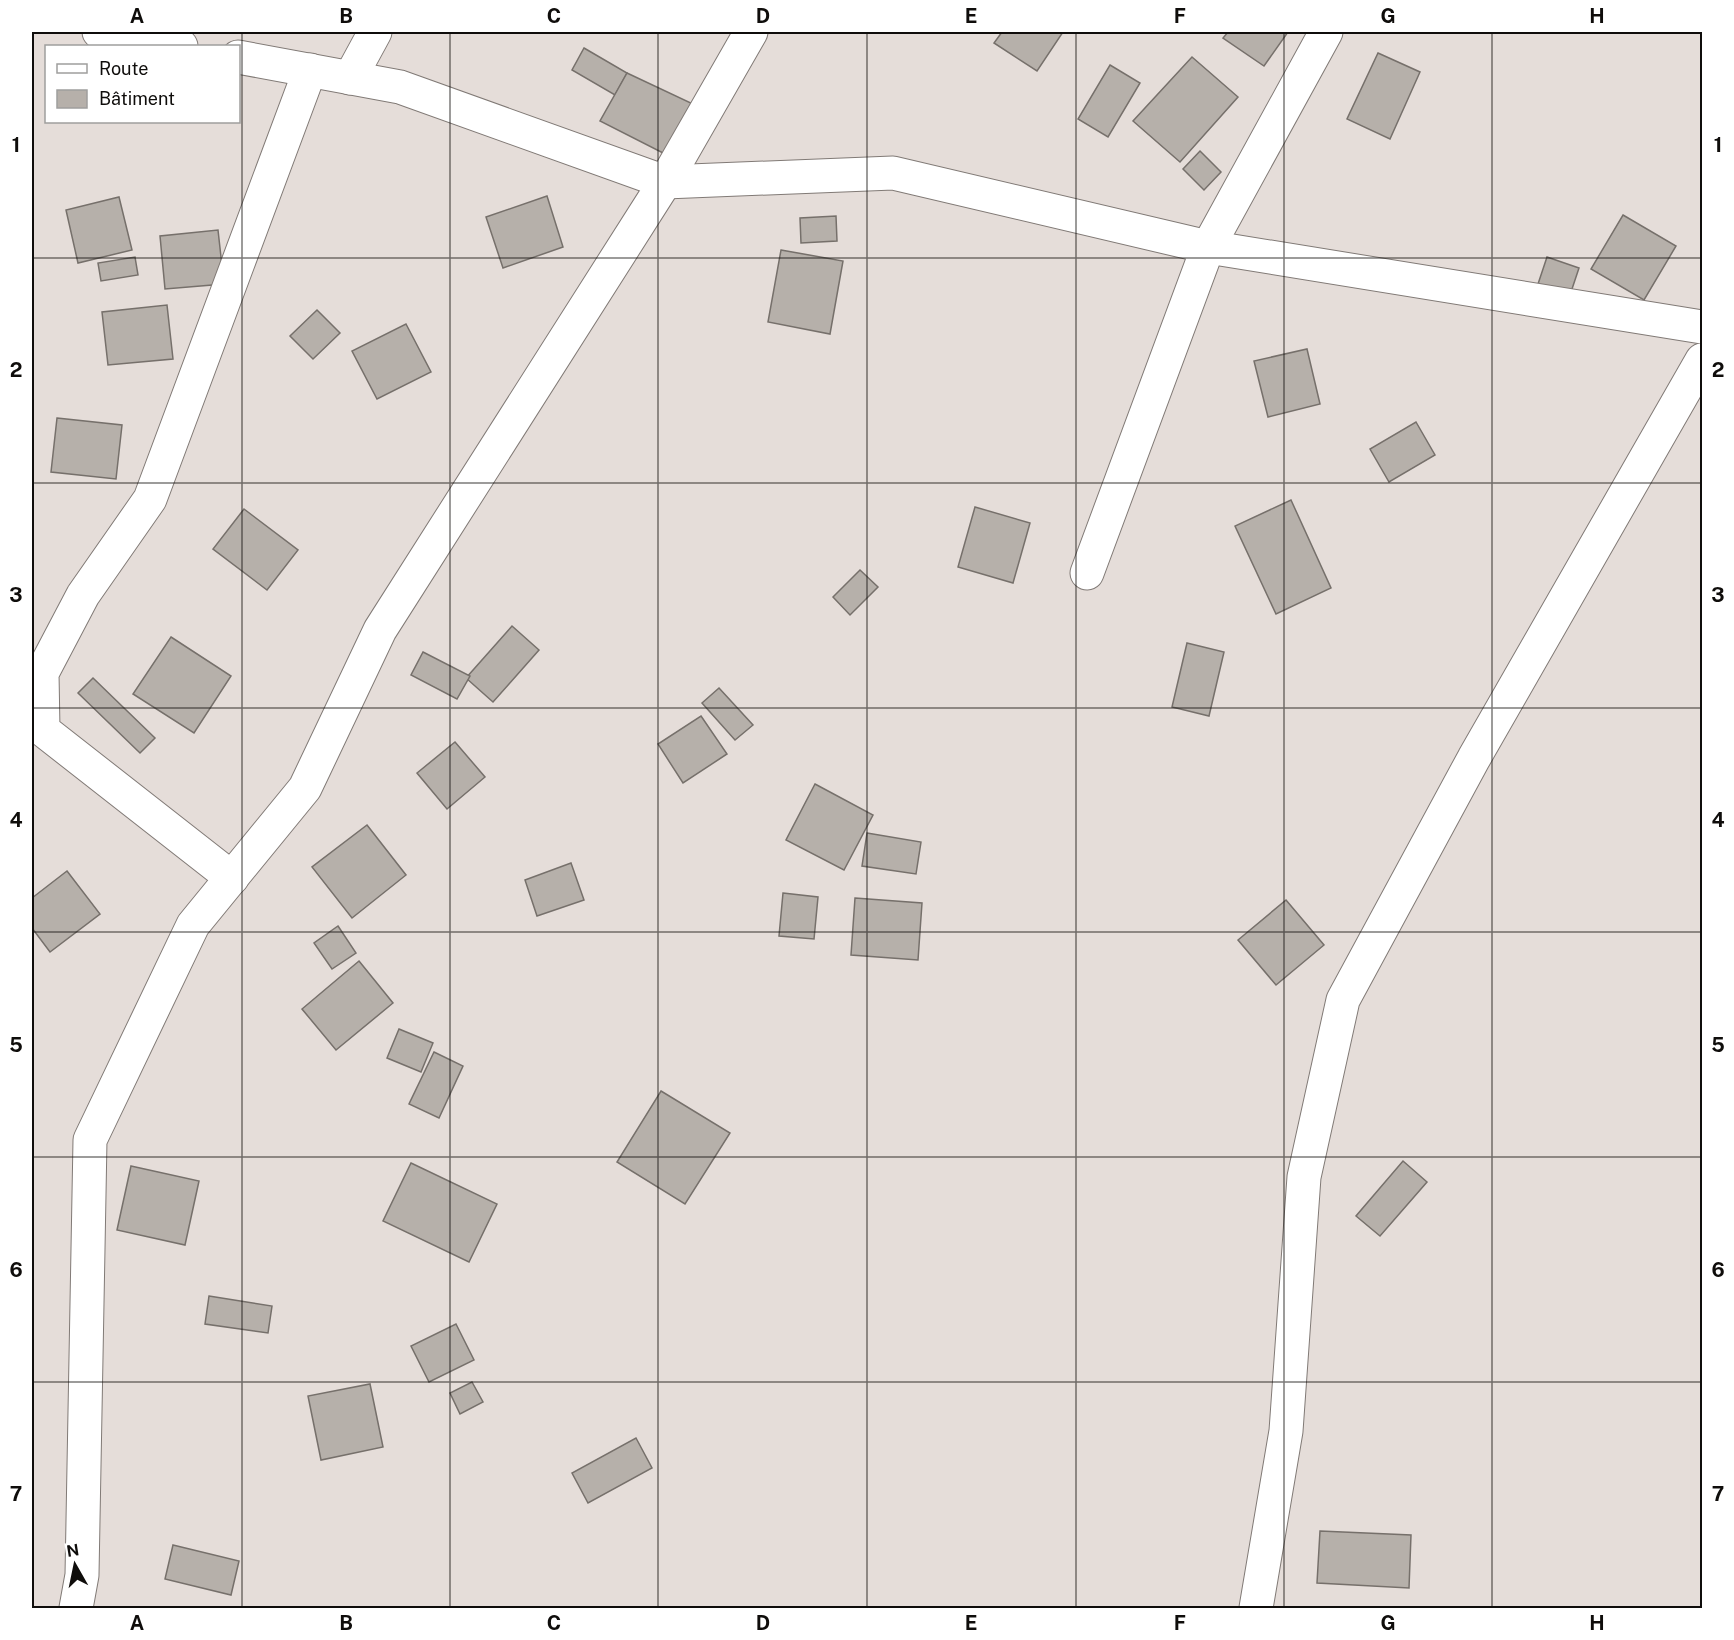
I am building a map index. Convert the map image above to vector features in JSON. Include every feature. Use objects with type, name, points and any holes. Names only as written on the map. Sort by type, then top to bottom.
[{"type":"street","points":[[99,32],[175,45]]},
{"type":"street","points":[[350,78],[375,32]]},
{"type":"street","points":[[76,1608],[82,1575],[90,1140],[193,925],[305,788],[380,630],[665,182],[751,32]]},
{"type":"street","points":[[1087,573],[1208,247],[1326,32]]},
{"type":"street","points":[[240,57],[400,87],[665,182],[893,173],[1208,247],[1702,327]]},
{"type":"street","points":[[232,878],[43,730],[42,673],[82,595],[150,499],[310,70]]},
{"type":"street","points":[[1256,1608],[1286,1431],[1304,1177],[1343,1000],[1474,758],[1702,360]]},
{"type":"building","points":[[1002,32],[1063,32],[1037,71],[994,43]]},
{"type":"building","points":[[1228,32],[1288,32],[1264,66],[1223,38]]},
{"type":"building","points":[[584,48],[627,73],[615,95],[572,70]]},
{"type":"building","points":[[1378,53],[1420,72],[1390,139],[1347,119]]},
{"type":"building","points":[[1192,57],[1238,97],[1180,162],[1133,121]]},
{"type":"building","points":[[1110,65],[1140,83],[1108,137],[1078,119]]},
{"type":"building","points":[[627,73],[693,104],[665,154],[600,121]]},
{"type":"building","points":[[1200,151],[1221,172],[1204,190],[1183,169]]},
{"type":"building","points":[[547,196],[563,247],[503,268],[486,217]]},
{"type":"building","points":[[119,197],[132,250],[78,263],[66,210]]},
{"type":"building","points":[[1623,215],[1676,246],[1644,300],[1591,269]]},
{"type":"building","points":[[836,216],[837,241],[801,243],[800,218]]},
{"type":"building","points":[[218,230],[224,284],[165,289],[160,236]]},
{"type":"building","points":[[781,250],[843,261],[830,334],[768,322]]},
{"type":"building","points":[[135,257],[138,275],[101,281],[98,263]]},
{"type":"building","points":[[1547,257],[1579,268],[1566,307],[1534,296]]},
{"type":"building","points":[[167,305],[173,359],[108,365],[102,312]]},
{"type":"building","points":[[317,310],[340,333],[313,359],[290,336]]},
{"type":"building","points":[[406,324],[431,372],[377,399],[352,351]]},
{"type":"building","points":[[1307,349],[1320,404],[1268,417],[1254,361]]},
{"type":"building","points":[[57,418],[122,425],[116,479],[51,472]]},
{"type":"building","points":[[1416,422],[1435,455],[1389,482],[1370,449]]},
{"type":"building","points":[[1291,500],[1331,588],[1276,614],[1235,526]]},
{"type":"building","points":[[975,507],[1030,523],[1013,583],[958,567]]},
{"type":"building","points":[[244,509],[298,550],[267,590],[213,549]]},
{"type":"building","points":[[860,570],[878,587],[850,615],[833,597]]},
{"type":"building","points":[[512,626],[539,650],[493,702],[466,678]]},
{"type":"building","points":[[171,637],[231,676],[194,733],[133,694]]},
{"type":"building","points":[[1187,643],[1224,652],[1209,716],[1172,707]]},
{"type":"building","points":[[423,652],[470,676],[457,699],[411,675]]},
{"type":"building","points":[[93,678],[155,738],[140,753],[78,693]]},
{"type":"building","points":[[719,688],[753,725],[735,740],[702,703]]},
{"type":"building","points":[[701,716],[727,754],[683,783],[658,744]]},
{"type":"building","points":[[455,742],[485,777],[447,809],[417,773]]},
{"type":"building","points":[[815,784],[873,815],[844,870],[786,840]]},
{"type":"building","points":[[367,825],[406,875],[352,918],[312,867]]},
{"type":"building","points":[[867,833],[921,842],[916,874],[862,866]]},
{"type":"building","points":[[571,863],[584,900],[537,916],[525,880]]},
{"type":"building","points":[[67,871],[100,914],[50,952],[32,928],[32,898]]},
{"type":"building","points":[[783,893],[818,897],[814,939],[779,936]]},
{"type":"building","points":[[855,898],[922,903],[918,960],[851,955]]},
{"type":"building","points":[[1286,900],[1324,945],[1276,985],[1238,940]]},
{"type":"building","points":[[338,926],[356,953],[332,969],[314,943]]},
{"type":"building","points":[[359,961],[393,1003],[336,1050],[302,1009]]},
{"type":"building","points":[[399,1029],[433,1043],[421,1072],[387,1058]]},
{"type":"building","points":[[434,1052],[463,1066],[439,1118],[409,1104]]},
{"type":"building","points":[[661,1091],[730,1133],[685,1204],[617,1162]]},
{"type":"building","points":[[1403,1161],[1427,1182],[1380,1236],[1356,1216]]},
{"type":"building","points":[[411,1163],[497,1204],[469,1262],[383,1221]]},
{"type":"building","points":[[131,1166],[199,1181],[185,1245],[117,1230]]},
{"type":"building","points":[[209,1296],[272,1306],[268,1333],[205,1324]]},
{"type":"building","points":[[456,1324],[474,1360],[429,1382],[411,1346]]},
{"type":"building","points":[[472,1382],[483,1402],[460,1414],[450,1393]]},
{"type":"building","points":[[370,1384],[383,1447],[321,1460],[308,1396]]},
{"type":"building","points":[[636,1438],[652,1468],[588,1503],[572,1473]]},
{"type":"building","points":[[1320,1531],[1411,1535],[1409,1588],[1317,1583]]},
{"type":"building","points":[[173,1545],[239,1561],[231,1595],[165,1579]]}]
